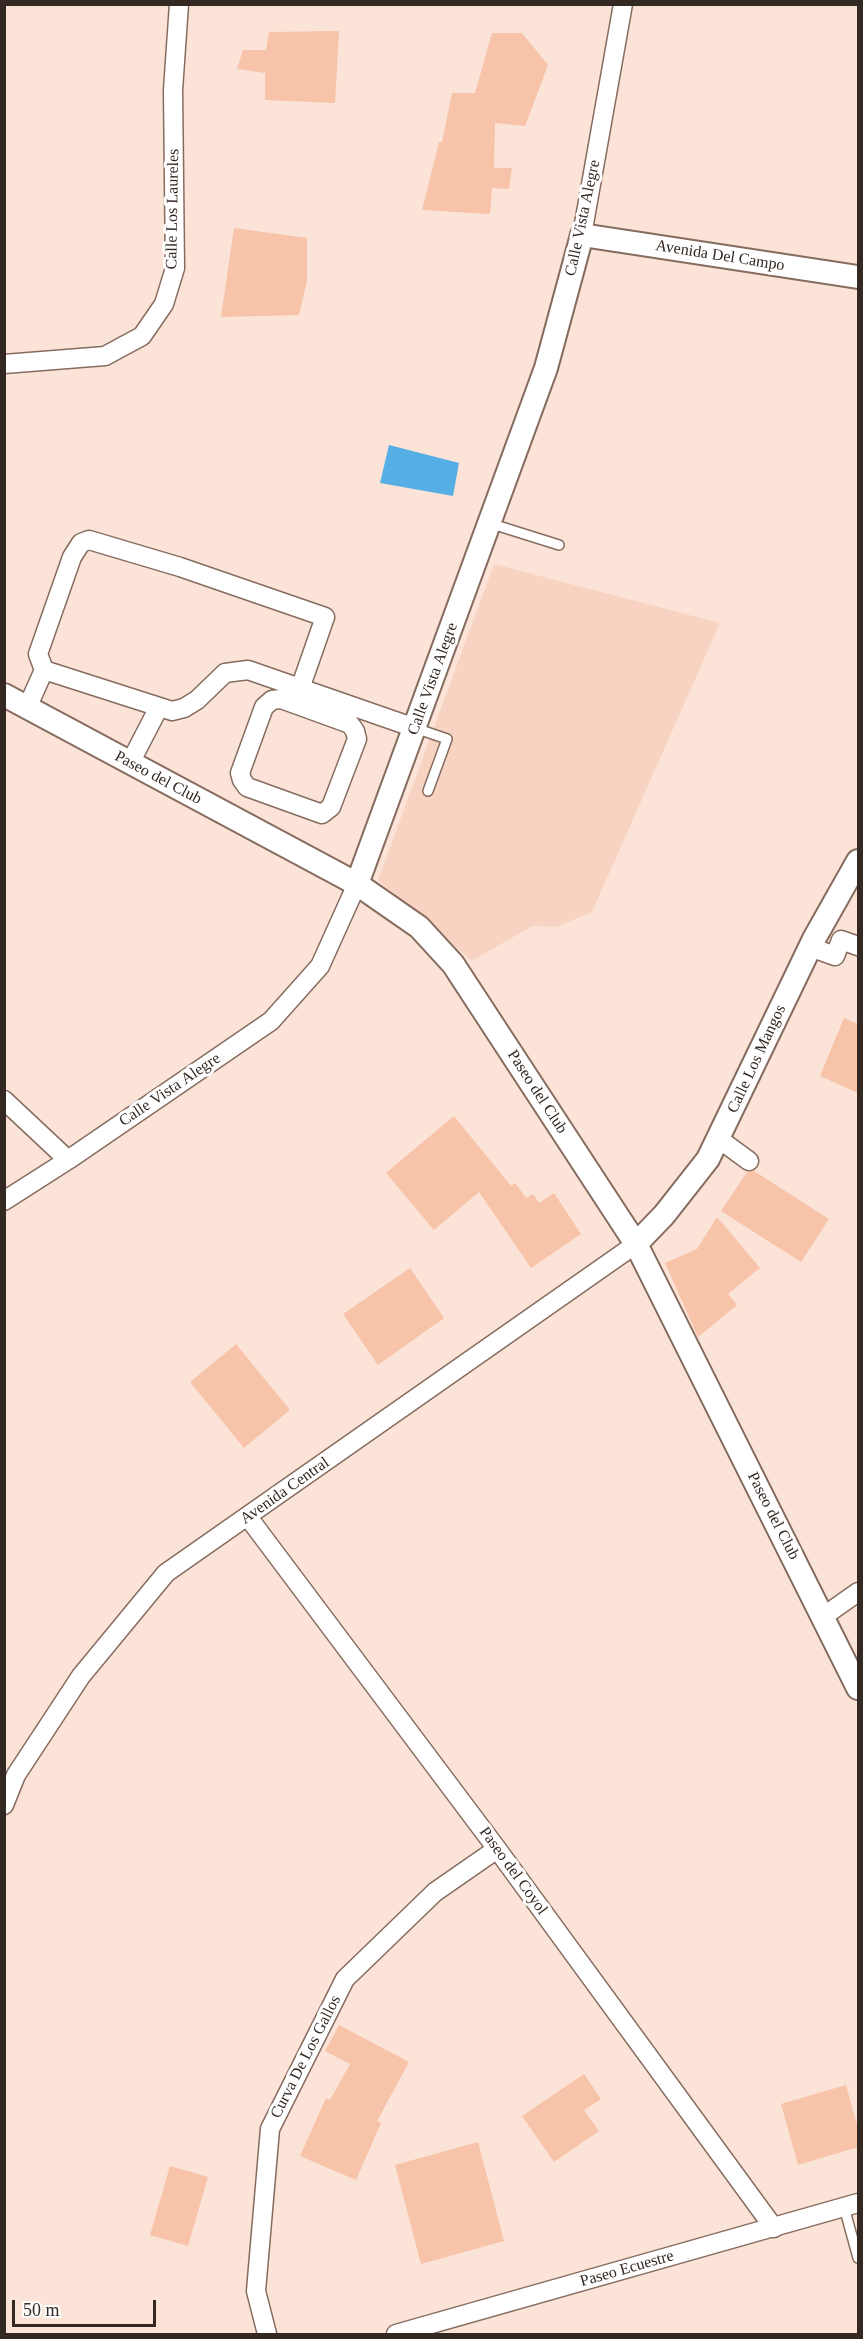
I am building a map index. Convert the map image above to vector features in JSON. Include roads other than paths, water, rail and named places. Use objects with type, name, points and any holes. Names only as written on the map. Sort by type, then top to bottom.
[{"type":"street","name":"Calle Los Laureles","points":[[4,364],[105,356],[142,336],[164,304],[175,268],[173,90],[179,4]]},
{"type":"street","name":"Calle Vista Alegre","points":[[4,1200],[68,1160],[271,1021],[320,966],[357,884],[546,368],[582,235],[623,4]]},
{"type":"street","name":"Avenida Del Campo","points":[[582,235],[858,277]]},
{"type":"street","points":[[27,708],[44,670],[38,654],[72,557],[81,543],[89,540],[180,567],[325,616],[298,696]]},
{"type":"street","points":[[44,670],[172,711],[184,708],[197,700],[225,673],[249,670],[298,696],[350,724],[355,731],[357,739],[331,807],[322,814],[247,787],[242,780],[240,773],[264,707],[272,700],[298,696],[415,728]]},
{"type":"street","name":"Paseo del Club","points":[[4,695],[357,884],[419,927],[453,964],[636,1244],[824,1616],[858,1689]]},
{"type":"street","points":[[130,763],[159,707]]},
{"type":"street","name":"Calle Los Mangos","points":[[636,1244],[692,1182],[708,1159],[810,947],[858,861]]},
{"type":"street","points":[[810,947],[835,956],[841,940],[858,946]]},
{"type":"street","points":[[4,1100],[68,1160]]},
{"type":"street","points":[[719,1139],[749,1161]]},
{"type":"street","name":"Avenida Central","points":[[4,1805],[16,1774],[81,1676],[165,1573],[636,1244]]},
{"type":"street","name":"Paseo del Coyol","points":[[248,1516],[497,1849],[774,2228]]},
{"type":"street","points":[[824,1616],[858,1592]]},
{"type":"street","name":"Curva De Los Gallos","points":[[267,2334],[256,2291],[270,2129],[345,1978],[435,1892],[497,1849]]},
{"type":"street","name":"Paseo Ecuestre","points":[[396,2334],[851,2205]]},
{"type":"lane","points":[[489,523],[559,545]]},
{"type":"lane","points":[[415,728],[447,739],[428,791]]},
{"type":"lane","points":[[851,2205],[858,2258]]},
{"type":"water","points":[[389,445],[459,463],[453,496],[380,483]]}]
